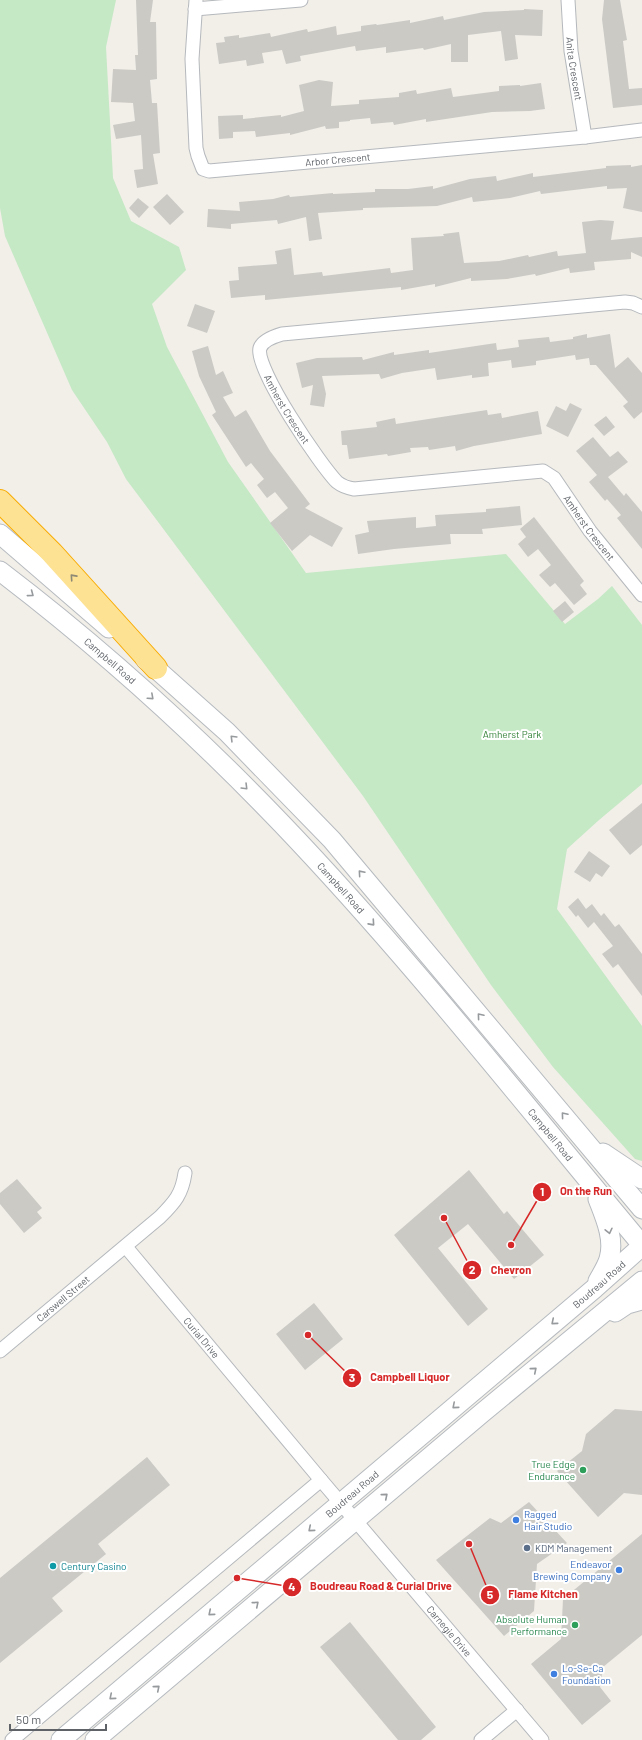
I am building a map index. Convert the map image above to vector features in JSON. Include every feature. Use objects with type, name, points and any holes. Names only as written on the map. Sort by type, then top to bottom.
[{"type":"highway","points":[[0,501],[52,553],[156,668]]},
{"type":"main road","points":[[0,534],[156,668],[227,732],[332,840],[642,1209]]},
{"type":"main road","name":"Campbell Road","points":[[0,571],[86,640],[186,728],[281,823],[371,922],[421,980],[590,1181],[642,1246]]},
{"type":"main road","points":[[589,1145],[619,1162],[642,1179]]},
{"type":"main road","points":[[590,1181],[606,1219],[611,1244],[609,1259],[595,1288]]},
{"type":"main road","name":"Boudreau Road","points":[[61,1740],[595,1288],[642,1246]]},
{"type":"main road","points":[[95,1740],[642,1281]]},
{"type":"main road","points":[[567,1343],[627,1304],[642,1300]]},
{"type":"street","points":[[195,5],[301,0]]},
{"type":"street","name":"Anita Crescent","points":[[568,0],[571,51],[585,137]]},
{"type":"street","name":"Arbor Crescent","points":[[195,5],[192,59],[193,102],[196,148],[203,169],[217,171],[585,137],[642,130]]},
{"type":"street","name":"Amherst Crescent","points":[[642,308],[633,303],[625,302],[282,334],[266,341],[260,348],[263,367],[281,401],[299,430],[340,484],[354,490],[543,471],[554,478],[590,531],[642,595]]},
{"type":"street","points":[[421,980],[438,966]]},
{"type":"street","points":[[126,1247],[174,1203],[183,1187],[185,1173]]},
{"type":"street","name":"Carswell Street","points":[[0,1351],[126,1247]]},
{"type":"street","name":"Curial Drive","points":[[126,1247],[340,1504]]},
{"type":"street","points":[[12,1740],[321,1480]]},
{"type":"street","name":"Carnegie Drive","points":[[340,1504],[542,1740]]},
{"type":"street","points":[[481,1740],[517,1710]]},
{"type":"green space","name":"Amherst Park","points":[[0,0],[116,0],[106,47],[113,178],[131,221],[179,247],[186,270],[152,304],[167,347],[228,462],[306,573],[506,554],[565,624],[598,599],[612,586],[642,625],[642,784],[567,849],[557,909],[642,1026],[642,1161],[635,1159],[553,1067],[491,985],[363,796],[126,479],[107,442],[72,390],[5,236],[0,208]]},
{"type":"building","points":[[136,0],[153,0],[150,22],[156,22],[157,79],[150,80],[152,103],[157,103],[160,153],[153,154],[158,184],[137,188],[134,170],[143,169],[141,135],[116,139],[113,125],[135,121],[133,103],[111,102],[113,69],[136,70],[135,55],[138,55]]},
{"type":"building","points":[[604,0],[620,0],[627,40],[623,41],[629,89],[642,88],[642,105],[613,108],[602,19]]},
{"type":"building","points":[[524,9],[543,10],[542,36],[515,35],[518,59],[505,61],[501,31],[468,35],[468,62],[451,62],[451,44],[424,50],[423,48],[386,53],[386,47],[356,51],[355,46],[300,56],[301,61],[286,64],[282,50],[262,53],[264,63],[247,66],[246,60],[219,64],[216,43],[225,42],[224,37],[239,35],[239,38],[270,33],[271,37],[307,29],[308,32],[336,26],[337,35],[361,31],[361,26],[410,20],[410,23],[443,16],[444,20],[484,12]]},
{"type":"building","points":[[319,80],[333,82],[331,106],[359,104],[359,100],[399,97],[399,93],[416,90],[417,94],[451,88],[453,97],[499,91],[499,86],[520,86],[541,83],[545,109],[492,112],[426,122],[426,119],[394,125],[393,122],[371,124],[370,118],[339,122],[339,128],[326,129],[325,126],[290,135],[290,133],[256,137],[255,131],[233,132],[233,138],[219,139],[218,116],[243,115],[243,119],[281,115],[281,117],[304,111],[299,85]]},
{"type":"building","points":[[631,165],[631,167],[642,165],[642,212],[623,208],[627,188],[607,189],[607,186],[541,194],[540,191],[510,198],[473,202],[472,197],[437,206],[363,208],[363,210],[318,213],[322,239],[309,241],[306,217],[278,224],[277,220],[231,224],[231,229],[207,227],[208,209],[240,211],[239,202],[273,199],[289,195],[290,197],[333,193],[375,192],[375,189],[408,189],[433,186],[433,189],[470,179],[496,176],[497,181],[533,173],[533,177],[606,168],[606,166]]},
{"type":"building","points":[[167,194],[184,212],[170,225],[153,207]]},
{"type":"building","points":[[138,198],[149,207],[139,218],[129,208]]},
{"type":"building","points":[[600,220],[614,221],[611,240],[642,237],[642,257],[631,252],[631,259],[594,262],[595,270],[570,273],[569,268],[536,276],[535,274],[507,279],[471,281],[471,278],[435,287],[435,284],[401,290],[401,287],[265,300],[265,295],[231,298],[229,281],[239,280],[238,267],[277,264],[275,251],[291,248],[294,275],[322,272],[323,276],[390,268],[391,273],[413,270],[411,238],[444,236],[443,234],[459,232],[464,263],[499,261],[557,251],[558,256],[586,253],[582,222]]},
{"type":"building","points":[[195,304],[215,311],[207,333],[187,326]]},
{"type":"building","points":[[587,334],[587,338],[610,334],[615,368],[628,357],[642,373],[642,412],[634,419],[623,406],[628,402],[596,365],[590,365],[589,358],[576,360],[575,355],[536,361],[536,365],[512,368],[511,360],[488,363],[489,376],[472,378],[472,375],[437,380],[435,368],[402,373],[381,379],[379,374],[322,376],[326,394],[324,407],[310,405],[313,385],[302,388],[296,363],[317,358],[362,357],[363,360],[394,352],[394,355],[429,350],[429,353],[496,343],[497,350],[519,347],[518,340],[549,337],[550,342],[573,339],[573,337]]},
{"type":"building","points":[[208,346],[216,375],[223,371],[233,393],[223,397],[235,417],[246,410],[270,451],[310,504],[305,508],[343,528],[332,547],[310,535],[292,551],[270,523],[288,508],[275,492],[267,498],[257,485],[264,479],[251,463],[246,467],[212,415],[216,412],[199,376],[192,351]]},
{"type":"building","points":[[570,403],[582,409],[568,437],[546,426],[556,406],[566,411]]},
{"type":"building","points":[[487,410],[488,415],[501,413],[502,418],[538,411],[542,434],[474,446],[456,451],[455,446],[429,450],[428,447],[410,448],[411,452],[388,456],[387,454],[349,459],[347,445],[342,445],[341,431],[377,427],[376,422],[395,418],[396,424]]},
{"type":"building","points":[[606,416],[615,427],[604,436],[594,425]]},
{"type":"building","points":[[593,437],[610,457],[618,451],[628,462],[608,477],[624,496],[626,493],[642,512],[642,549],[617,518],[621,515],[607,499],[605,501],[589,482],[597,475],[576,451]]},
{"type":"building","points":[[520,506],[522,525],[482,529],[483,534],[450,534],[451,544],[358,554],[355,535],[369,532],[367,521],[416,517],[416,528],[436,526],[435,515],[486,512],[486,509]]},
{"type":"building","points":[[534,517],[584,581],[580,585],[587,594],[574,605],[555,583],[550,587],[539,575],[551,565],[538,549],[528,557],[518,544],[526,537],[520,529]]},
{"type":"building","points":[[565,601],[574,612],[562,622],[553,611]]},
{"type":"building","points":[[642,803],[642,845],[630,855],[609,830]]},
{"type":"building","points":[[589,851],[610,866],[602,877],[596,873],[590,882],[574,872]]},
{"type":"building","points":[[578,898],[586,909],[592,904],[601,916],[604,913],[615,927],[619,924],[642,954],[642,996],[618,964],[613,968],[602,954],[613,946],[594,922],[588,928],[578,915],[576,917],[568,907]]},
{"type":"building","points":[[469,1170],[504,1214],[507,1211],[544,1255],[514,1279],[468,1224],[438,1248],[488,1309],[468,1326],[394,1235]]},
{"type":"building","points":[[17,1179],[42,1208],[37,1212],[42,1218],[24,1233],[0,1204],[0,1193]]},
{"type":"building","points":[[314,1303],[343,1339],[305,1370],[276,1334]]},
{"type":"building","points":[[615,1409],[642,1411],[642,1495],[624,1493],[598,1517],[557,1471],[582,1451],[586,1434]]},
{"type":"building","name":"Century Casino","points":[[147,1457],[170,1485],[98,1544],[106,1554],[52,1598],[63,1611],[0,1663],[0,1578]]},
{"type":"building","points":[[529,1502],[567,1543],[537,1564],[534,1611],[504,1636],[436,1560],[490,1518],[501,1523]]},
{"type":"building","points":[[642,1534],[642,1635],[603,1667],[600,1687],[611,1701],[582,1725],[531,1664],[561,1639],[563,1599]]},
{"type":"building","points":[[350,1622],[436,1727],[421,1740],[398,1740],[320,1647]]},
{"type":"place","name":"Chevron","points":[[444,1218]]},
{"type":"place","name":"On the Run","points":[[511,1245]]},
{"type":"place","name":"Campbell Liquor","points":[[308,1335]]},
{"type":"place","name":"True Edge Endurance","points":[[583,1470]]},
{"type":"place","name":"Ragged Hair Studio","points":[[516,1520]]},
{"type":"place","name":"Flame Kitchen","points":[[469,1544]]},
{"type":"place","name":"KDM Management","points":[[527,1548]]},
{"type":"place","name":"Century Casino","points":[[53,1566]]},
{"type":"place","name":"Endeavor Brewing Company","points":[[619,1570]]},
{"type":"place","name":"Boudreau Road & Curial Drive","points":[[237,1578]]},
{"type":"place","name":"Absolute Human Performance","points":[[575,1625]]},
{"type":"place","name":"Lo-Se-Ca Foundation","points":[[554,1674]]}]
